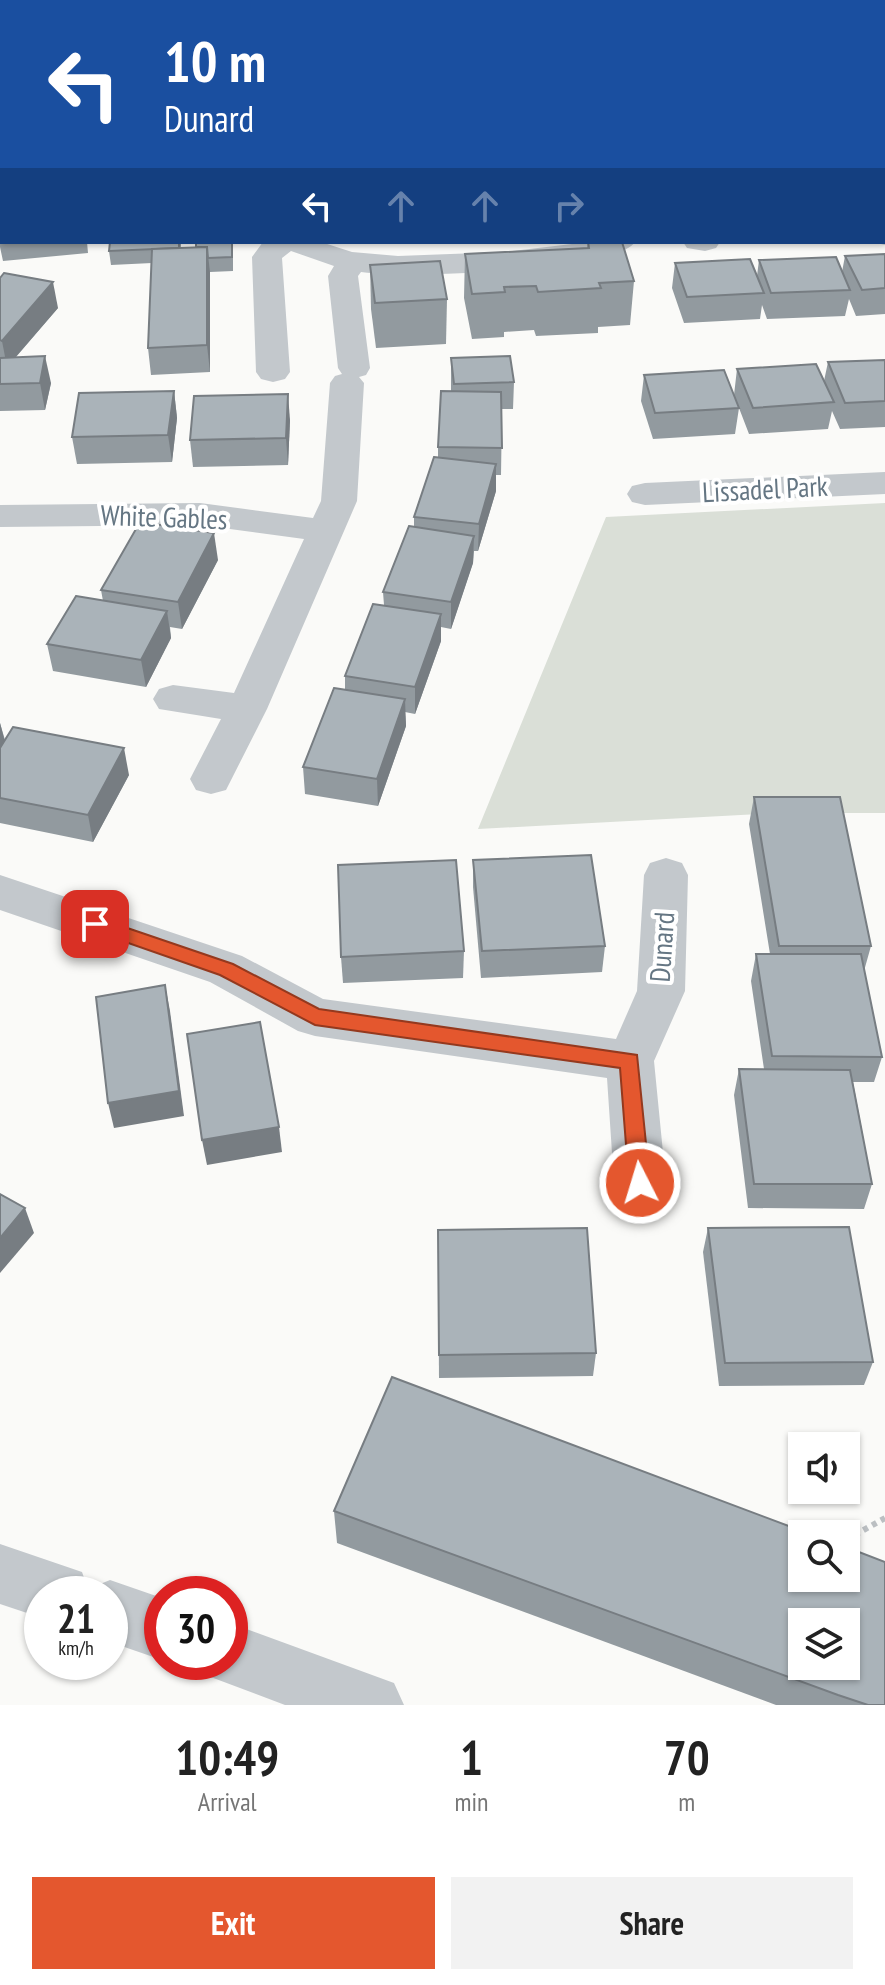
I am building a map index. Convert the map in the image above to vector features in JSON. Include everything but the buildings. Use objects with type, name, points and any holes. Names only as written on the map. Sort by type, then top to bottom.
[{"type":"street","points":[[273,372],[267,257],[282,244]]},
{"type":"street","points":[[300,244],[334,258],[407,266],[590,253],[615,244]]},
{"type":"street","points":[[211,779],[247,709],[339,501],[350,376],[343,276],[353,261]]},
{"type":"street","name":"Lissadel Park","points":[[645,494],[885,483]]},
{"type":"street","name":"White Gables","points":[[0,516],[200,514],[327,531]]},
{"type":"street","points":[[173,699],[247,709]]},
{"type":"street","name":"Dunard","points":[[640,1183],[630,1061],[661,991],[666,875]]},
{"type":"street","points":[[0,892],[226,969],[315,1017],[630,1061]]},
{"type":"street","points":[[0,1574],[24,1582]]},
{"type":"street","points":[[248,1660],[372,1705]]},
{"type":"path","points":[[860,1532],[885,1518]]},
{"type":"shaded area","points":[[885,503],[885,813],[778,813],[478,829],[606,517]]},
{"type":"route","points":[[95,924],[226,969],[315,1017],[630,1061],[640,1183]]}]
